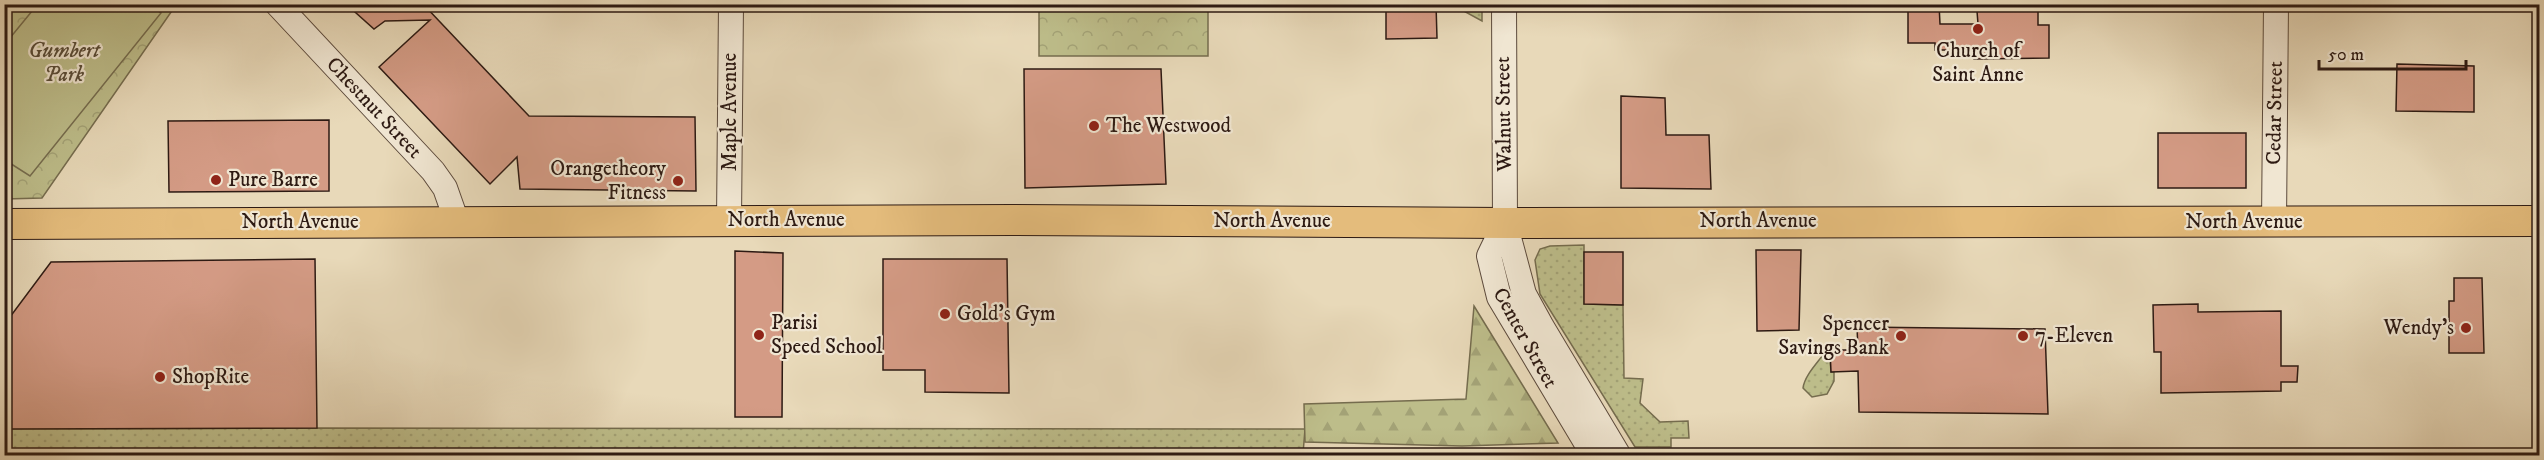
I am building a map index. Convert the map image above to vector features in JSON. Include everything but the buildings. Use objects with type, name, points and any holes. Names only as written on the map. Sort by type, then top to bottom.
[{"type":"main road","name":"North Avenue","points":[[4,224],[729,220],[1505,223],[2540,221]]},
{"type":"street","name":"Chestnut Street","points":[[277,4],[433,171],[445,188],[457,222]]},
{"type":"street","name":"Maple Avenue","points":[[729,220],[731,4]]},
{"type":"street","name":"Walnut Street","points":[[1504,4],[1505,223]]},
{"type":"street","name":"Cedar Street","points":[[2274,222],[2276,4]]},
{"type":"street","name":"Center Street","points":[[1505,223],[1489,256],[1498,297],[1594,456]]},
{"type":"street","name":"Center Street","points":[[1505,223],[1524,294],[1619,456]]},
{"type":"green space","name":"Gumbert Park","points":[[4,5],[176,5],[42,198],[5,199]]},
{"type":"green space","name":"Gumbert Park","points":[[37,5],[149,5],[161,13],[30,176],[5,160],[5,44]]},
{"type":"green space","points":[[1039,5],[1208,5],[1208,56],[1039,56]]},
{"type":"green space","points":[[1436,5],[1482,5],[1482,21],[1462,10],[1436,9]]},
{"type":"green space","points":[[1584,245],[1584,304],[1623,305],[1624,378],[1643,379],[1640,403],[1660,422],[1688,421],[1689,438],[1671,438],[1671,447],[1635,447],[1540,294],[1535,260],[1540,249],[1550,246]]},
{"type":"green space","points":[[1474,306],[1558,443],[1462,446],[1305,442],[1304,404],[1466,399]]},
{"type":"green space","points":[[1829,346],[1834,381],[1827,394],[1812,397],[1803,388],[1804,382]]},
{"type":"green space","points":[[4,429],[1305,429],[1303,454],[5,456]]},
{"type":"place","name":"Church of Saint Anne","points":[[1978,29]]},
{"type":"place","name":"The Westwood","points":[[1094,126]]},
{"type":"place","name":"Pure Barre","points":[[216,180]]},
{"type":"place","name":"Orangetheory Fitness","points":[[678,181]]},
{"type":"place","name":"Gold's Gym","points":[[945,314]]},
{"type":"place","name":"Wendy's","points":[[2466,328]]},
{"type":"place","name":"Parisi Speed School","points":[[759,335]]},
{"type":"place","name":"Spencer Savings Bank","points":[[1901,336]]},
{"type":"place","name":"7-Eleven","points":[[2023,336]]},
{"type":"place","name":"ShopRite","points":[[160,377]]}]
